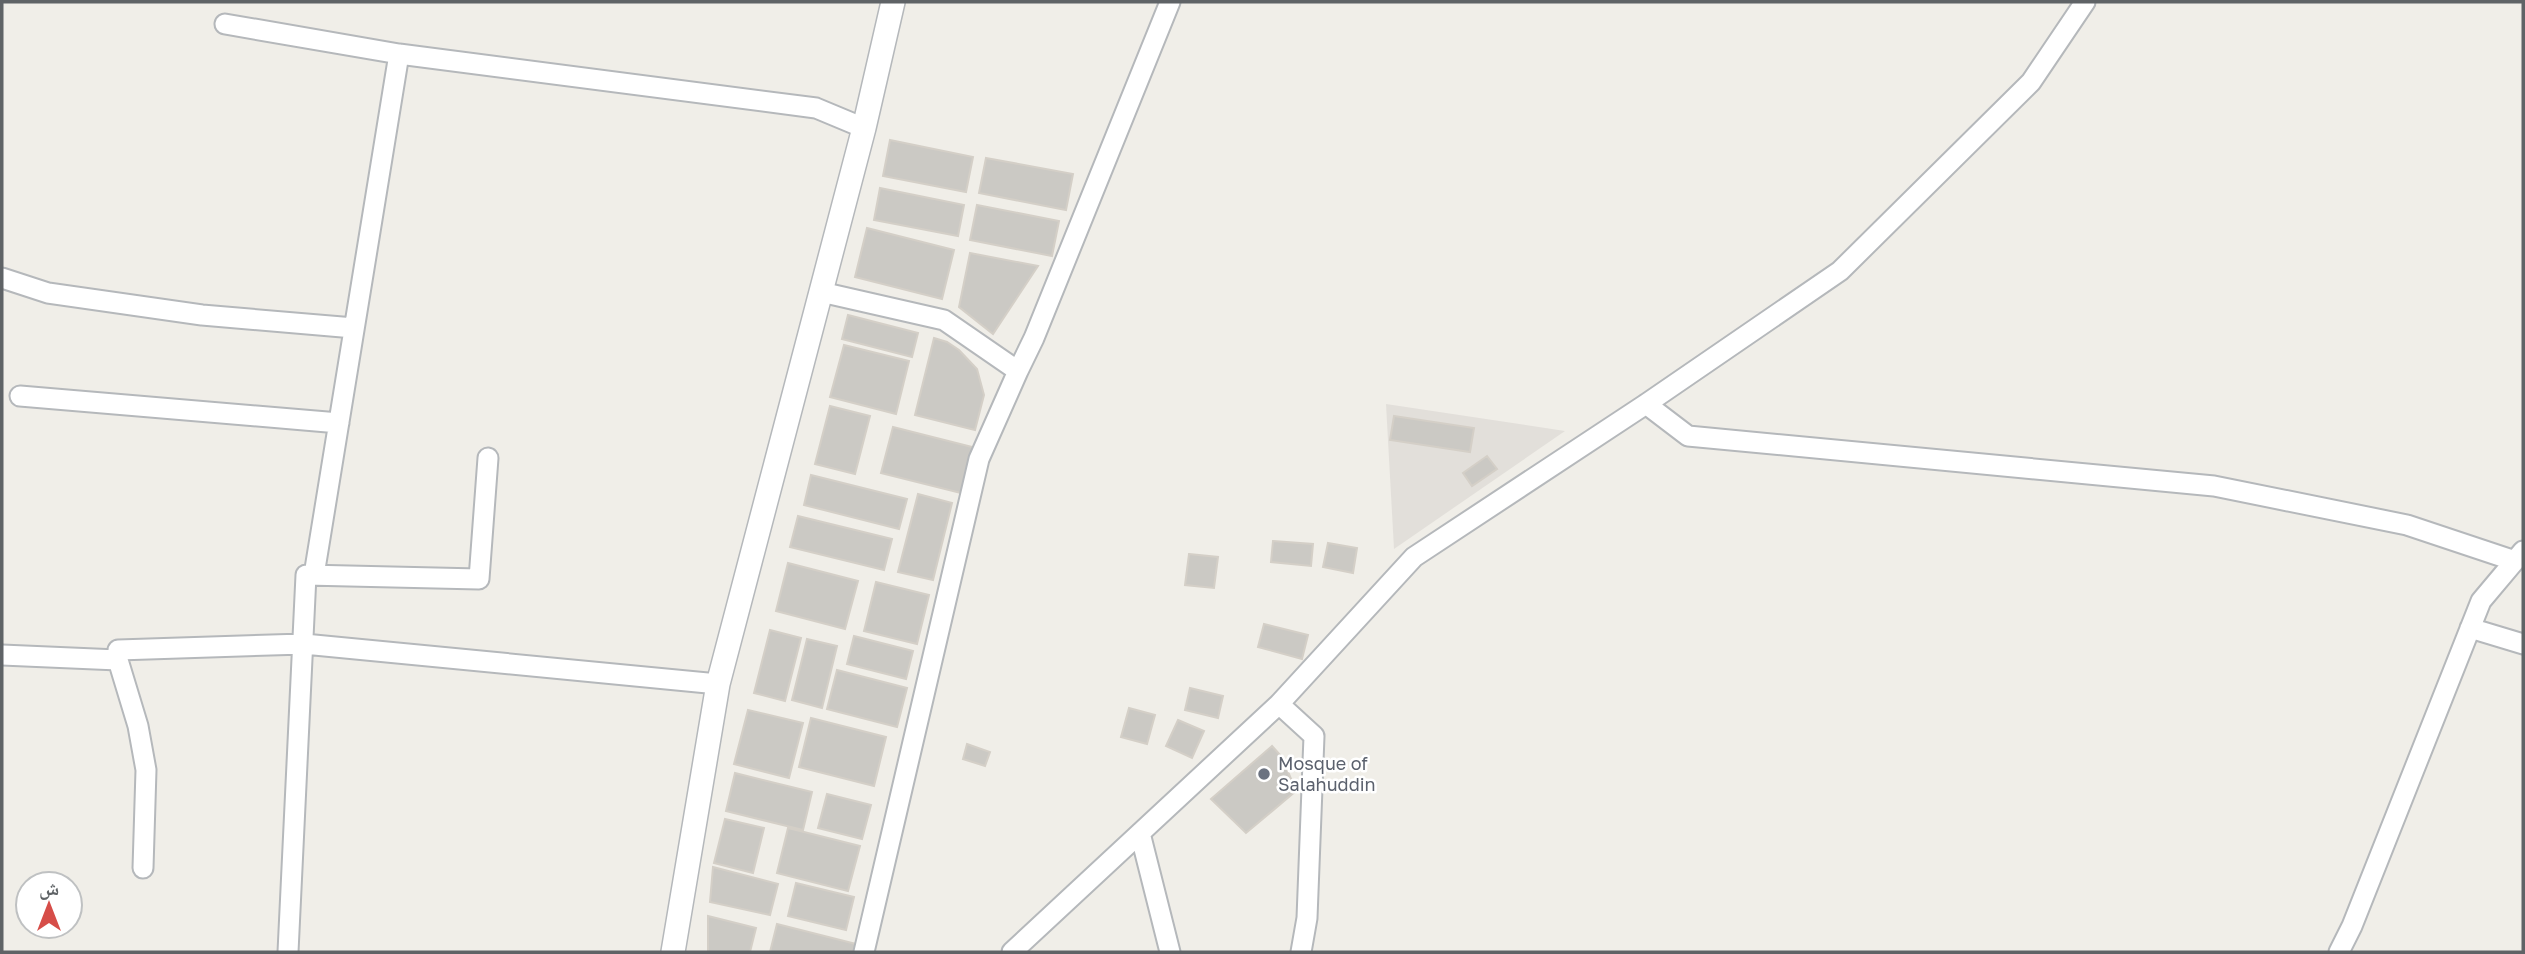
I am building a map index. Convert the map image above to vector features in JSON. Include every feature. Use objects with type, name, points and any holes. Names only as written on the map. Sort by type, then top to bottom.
[{"type":"street","points":[[673,952],[718,684],[864,128],[892,2]]},
{"type":"street","points":[[864,952],[979,459],[1034,338],[1170,2]]},
{"type":"street","points":[[1012,952],[1279,704],[1414,557],[1646,404],[1840,271],[2031,82],[2085,2]]},
{"type":"street","points":[[225,24],[399,54],[816,108],[864,128]]},
{"type":"street","points":[[314,575],[399,54]]},
{"type":"street","points":[[2,278],[48,293],[202,315],[355,328]]},
{"type":"street","points":[[821,292],[944,320],[1017,371]]},
{"type":"street","points":[[20,396],[339,423]]},
{"type":"street","points":[[1646,404],[1688,436],[2214,486],[2407,524],[2519,556],[2481,601],[2352,926],[2339,952]]},
{"type":"street","points":[[288,952],[306,575],[479,579],[488,458]]},
{"type":"street","points":[[2470,628],[2523,645]]},
{"type":"street","points":[[143,868],[146,770],[138,726],[118,660],[118,650],[304,644],[718,684]]},
{"type":"street","points":[[2,655],[118,660]]},
{"type":"street","points":[[1279,704],[1314,736],[1307,918],[1301,952]]},
{"type":"street","points":[[1140,834],[1170,952]]},
{"type":"shaded area","points":[[1386,404],[1565,431],[1394,549]]},
{"type":"building","points":[[890,140],[973,157],[966,192],[883,176]]},
{"type":"building","points":[[986,158],[1073,174],[1066,210],[979,193]]},
{"type":"building","points":[[880,188],[964,205],[958,236],[874,220]]},
{"type":"building","points":[[977,205],[1059,221],[1052,256],[970,240]]},
{"type":"building","points":[[867,228],[954,250],[942,299],[855,277]]},
{"type":"building","points":[[970,253],[1038,266],[993,334],[959,307]]},
{"type":"building","points":[[848,315],[918,333],[912,357],[842,339]]},
{"type":"building","points":[[934,338],[959,350],[977,369],[984,395],[975,430],[915,415]]},
{"type":"building","points":[[844,345],[909,361],[896,414],[830,397]]},
{"type":"building","points":[[830,406],[870,416],[855,474],[815,464]]},
{"type":"building","points":[[1394,416],[1474,428],[1470,452],[1390,440]]},
{"type":"building","points":[[893,427],[980,449],[969,495],[881,473]]},
{"type":"building","points":[[1487,456],[1497,469],[1472,486],[1463,473]]},
{"type":"building","points":[[811,475],[907,499],[899,529],[804,505]]},
{"type":"building","points":[[918,494],[952,503],[933,580],[898,572]]},
{"type":"building","points":[[798,516],[892,539],[884,570],[790,547]]},
{"type":"building","points":[[1273,541],[1313,544],[1311,566],[1271,562]]},
{"type":"building","points":[[1328,543],[1357,548],[1353,573],[1323,567]]},
{"type":"building","points":[[1189,554],[1218,557],[1214,588],[1185,585]]},
{"type":"building","points":[[788,563],[858,581],[845,629],[776,611]]},
{"type":"building","points":[[876,582],[929,595],[917,644],[864,631]]},
{"type":"building","points":[[1264,624],[1308,635],[1302,659],[1258,647]]},
{"type":"building","points":[[770,630],[801,638],[785,701],[754,693]]},
{"type":"building","points":[[854,636],[913,651],[906,679],[847,664]]},
{"type":"building","points":[[807,639],[837,646],[822,708],[792,700]]},
{"type":"building","points":[[837,670],[907,688],[897,727],[827,709]]},
{"type":"building","points":[[1190,688],[1223,696],[1218,718],[1185,710]]},
{"type":"building","points":[[1129,708],[1155,715],[1147,744],[1121,737]]},
{"type":"building","points":[[748,710],[803,723],[789,778],[734,764]]},
{"type":"building","points":[[811,718],[886,737],[874,786],[799,767]]},
{"type":"building","points":[[1178,720],[1204,731],[1192,758],[1166,746]]},
{"type":"building","points":[[967,744],[990,752],[985,766],[963,759]]},
{"type":"building","name":"Mosque of Salahuddin","points":[[1272,746],[1282,757],[1296,791],[1246,833],[1211,799]]},
{"type":"building","points":[[735,773],[812,792],[803,830],[726,811]]},
{"type":"building","points":[[827,794],[871,805],[862,839],[818,828]]},
{"type":"building","points":[[725,819],[764,828],[753,873],[714,863]]},
{"type":"building","points":[[788,828],[860,846],[848,891],[777,873]]},
{"type":"building","points":[[713,867],[778,884],[770,915],[710,902]]},
{"type":"building","points":[[796,883],[854,897],[846,930],[788,916]]},
{"type":"building","points":[[708,916],[756,928],[750,952],[708,952]]},
{"type":"building","points":[[777,924],[860,945],[858,952],[770,952]]},
{"type":"place","name":"Mosque of Salahuddin","points":[[1264,774]]}]
